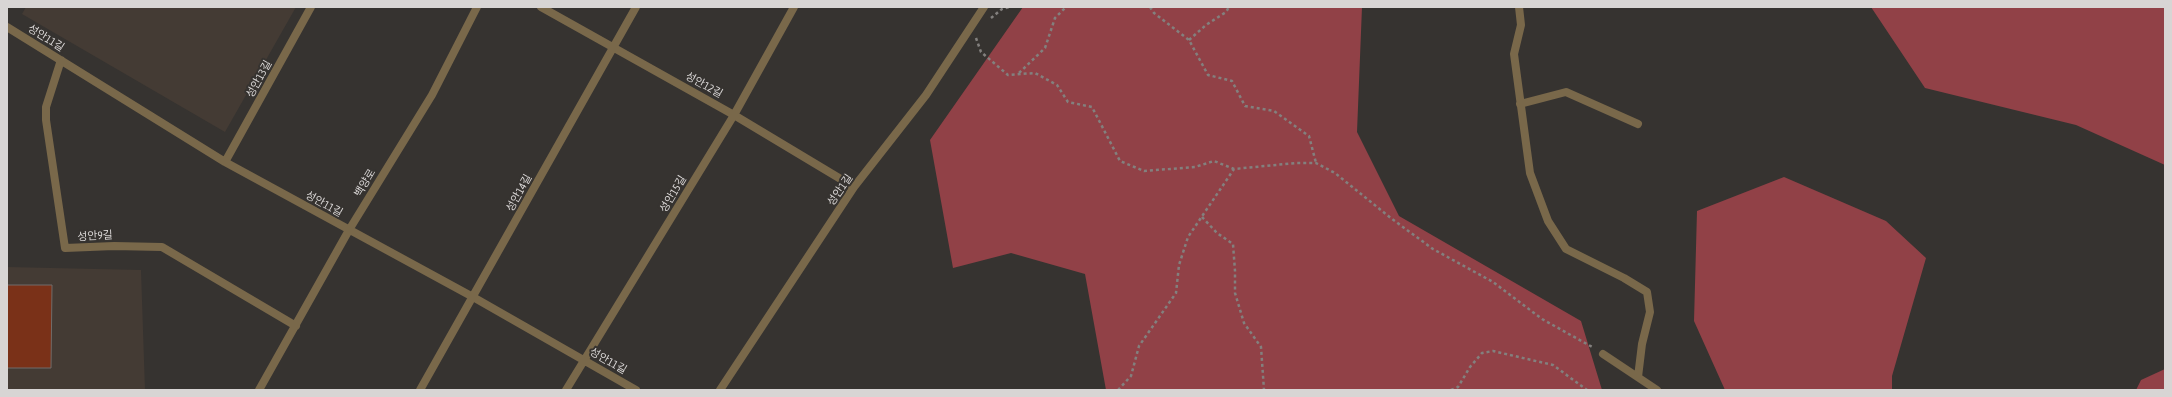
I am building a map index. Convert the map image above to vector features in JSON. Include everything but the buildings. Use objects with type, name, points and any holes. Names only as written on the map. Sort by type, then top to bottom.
[{"type":"street","name":"성안13길","points":[[226,162],[311,7]]},
{"type":"street","name":"백양로","points":[[259,390],[349,230],[432,94],[477,7]]},
{"type":"street","name":"성안12길","points":[[541,7],[734,114],[854,187]]},
{"type":"street","name":"성안14길","points":[[420,390],[636,7]]},
{"type":"street","name":"성안15길","points":[[566,390],[734,114],[794,7]]},
{"type":"street","name":"성안1길","points":[[720,390],[854,187],[926,94],[984,7]]},
{"type":"street","points":[[1518,7],[1522,25],[1514,54],[1530,173],[1548,221],[1566,249],[1624,278],[1647,292],[1650,312],[1642,344],[1638,377]]},
{"type":"street","name":"성안11길","points":[[7,27],[226,162],[473,297],[636,390]]},
{"type":"street","name":"성안9길","points":[[61,60],[46,107],[46,120],[65,248],[114,246],[162,247],[296,326]]},
{"type":"street","points":[[1520,104],[1566,92],[1638,124]]},
{"type":"street","points":[[1603,354],[1658,390]]},
{"type":"path","points":[[1019,74],[1045,48],[1055,18],[1066,7]]},
{"type":"path","points":[[1150,7],[1189,40],[1208,74],[1232,81],[1245,106],[1274,111],[1310,136],[1316,162]]},
{"type":"path","points":[[1189,40],[1206,24],[1226,12],[1229,7]]},
{"type":"path","points":[[972,26],[981,52],[1008,74],[1035,73],[1057,85],[1068,102],[1092,106],[1120,161],[1144,171],[1195,166],[1214,161],[1234,169],[1316,162],[1335,172],[1392,219],[1433,248],[1493,282],[1542,319],[1603,354]]},
{"type":"path","points":[[1118,390],[1131,376],[1139,346],[1176,293],[1179,265],[1188,237],[1234,169]]},
{"type":"path","points":[[1202,217],[1217,232],[1233,244],[1235,270],[1234,293],[1244,322],[1261,346],[1264,390]]},
{"type":"path","points":[[1450,390],[1458,387],[1470,366],[1482,352],[1493,350],[1553,365],[1587,390]]},
{"type":"shaded area","points":[[26,7],[296,7],[225,132],[22,14]]},
{"type":"shaded area","points":[[1023,7],[1362,7],[1357,132],[1399,216],[1581,321],[1602,390],[1106,390],[1085,274],[1011,253],[953,268],[930,140]]},
{"type":"shaded area","points":[[1871,7],[2165,7],[2165,165],[2076,125],[1925,88]]},
{"type":"shaded area","points":[[1784,177],[1886,221],[1926,258],[1892,376],[1892,390],[1725,390],[1694,321],[1697,211]]},
{"type":"shaded area","points":[[7,267],[141,270],[145,390],[7,390]]},
{"type":"shaded area","points":[[2165,369],[2165,390],[2136,390],[2141,380]]}]
